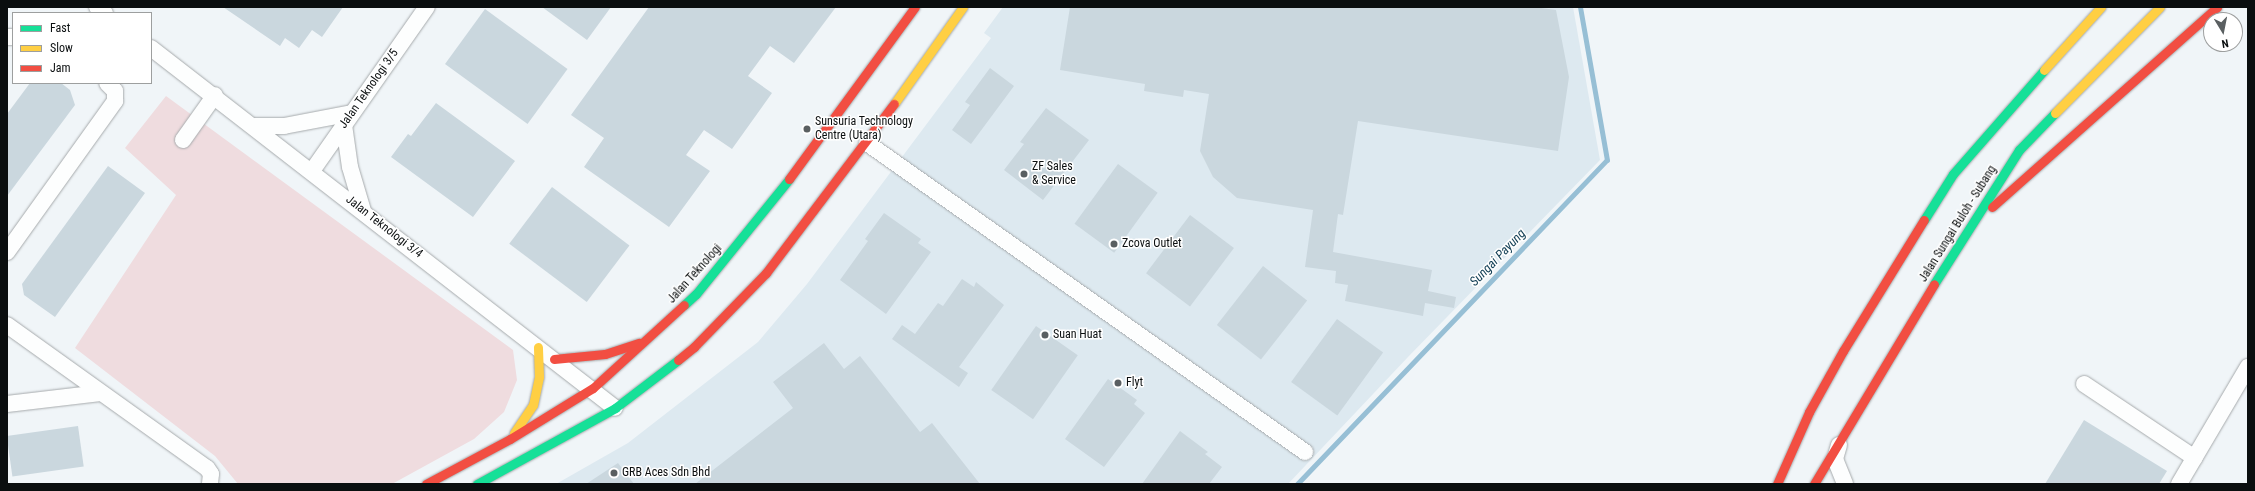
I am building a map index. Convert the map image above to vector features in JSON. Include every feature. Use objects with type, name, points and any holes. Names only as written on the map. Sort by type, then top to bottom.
[{"type":"main road","name":"Jalan Teknologi","points":[[426,484],[510,439],[592,388],[647,340],[696,294],[767,208],[915,7]]},
{"type":"main road","points":[[477,484],[615,408],[694,347],[766,273],[867,143],[963,7]]},
{"type":"main road","points":[[1777,484],[1809,412],[1843,351],[1953,174],[2014,102],[2101,7]]},
{"type":"main road","name":"Jalan Sungai Buloh - Subang","points":[[1814,484],[1842,434],[1968,229],[2019,150],[2160,7]]},
{"type":"main road","points":[[1968,229],[2186,33],[2217,7]]},
{"type":"main road","points":[[554,359],[605,354],[647,340]]},
{"type":"main road","points":[[510,439],[533,405],[538,377],[538,347]]},
{"type":"street","name":"Jalan Teknologi 3/5","points":[[312,171],[427,7]]},
{"type":"street","name":"Jalan Teknologi 3/4","points":[[152,49],[255,126],[592,388],[615,408]]},
{"type":"street","points":[[7,252],[115,101],[115,91],[108,84]]},
{"type":"street","points":[[183,140],[215,95]]},
{"type":"street","points":[[255,126],[284,126],[348,119],[350,167],[363,211]]},
{"type":"street","points":[[867,143],[1305,452]]},
{"type":"street","points":[[7,325],[100,394],[207,468],[211,474],[210,484]]},
{"type":"street","points":[[2179,484],[2248,367]]},
{"type":"street","points":[[2084,384],[2195,458]]},
{"type":"street","points":[[7,404],[100,394]]},
{"type":"street","points":[[1842,434],[1835,459],[1845,484]]},
{"type":"shaded area","points":[[1003,7],[1573,7],[1600,160],[1408,357],[1288,484],[556,484],[628,443],[758,342],[807,284],[991,38],[984,33]]},
{"type":"shaded area","points":[[166,96],[513,350],[517,380],[504,412],[474,439],[392,484],[238,484],[215,456],[75,348],[176,195],[125,148]]},
{"type":"building","points":[[223,7],[343,7],[322,37],[312,30],[299,48],[285,38],[280,46]]},
{"type":"building","points":[[542,7],[611,7],[587,40]]},
{"type":"building","points":[[649,7],[836,7],[794,63],[770,46],[748,76],[772,93],[732,149],[704,130],[686,155],[710,171],[669,227],[584,167],[604,138],[571,115]]},
{"type":"building","points":[[1070,7],[1534,7],[1556,10],[1569,77],[1558,151],[1358,121],[1343,215],[1338,214],[1333,252],[1432,270],[1428,291],[1456,297],[1454,308],[1425,303],[1423,316],[1345,301],[1348,285],[1335,283],[1336,271],[1305,267],[1313,210],[1237,198],[1213,177],[1200,151],[1209,94],[1184,90],[1183,97],[1144,91],[1145,84],[1060,70]]},
{"type":"building","points":[[485,9],[568,69],[528,124],[445,64]]},
{"type":"building","points":[[990,68],[1014,86],[971,144],[952,130],[970,105],[965,102]]},
{"type":"building","points":[[29,84],[62,84],[70,90],[75,105],[7,196],[7,114]]},
{"type":"building","points":[[436,103],[515,161],[473,217],[391,157],[408,134],[411,136]]},
{"type":"building","points":[[1046,108],[1089,140],[1043,200],[1004,170],[1024,144],[1020,142]]},
{"type":"building","points":[[1118,164],[1158,193],[1114,253],[1075,224]]},
{"type":"building","points":[[108,166],[145,193],[55,317],[24,295],[22,284]]},
{"type":"building","points":[[552,187],[629,245],[587,302],[509,244]]},
{"type":"building","points":[[884,213],[921,239],[918,243],[931,252],[886,314],[840,280],[868,241],[865,239]]},
{"type":"building","points":[[1190,215],[1234,248],[1190,306],[1146,273]]},
{"type":"building","points":[[1263,266],[1307,300],[1261,360],[1217,325]]},
{"type":"building","points":[[962,279],[974,287],[976,282],[1004,305],[959,367],[968,373],[959,387],[892,339],[902,325],[915,334],[938,303],[943,306]]},
{"type":"building","points":[[1337,319],[1383,353],[1337,416],[1291,382]]},
{"type":"building","points":[[1036,326],[1078,355],[1033,419],[991,390]]},
{"type":"building","points":[[824,343],[844,369],[860,356],[920,432],[932,423],[980,484],[695,484],[793,408],[773,382]]},
{"type":"building","points":[[1108,379],[1137,400],[1134,404],[1145,413],[1104,467],[1065,439]]},
{"type":"building","points":[[2084,420],[2167,471],[2159,484],[2045,484]]},
{"type":"building","points":[[78,426],[84,467],[12,477],[7,436]]},
{"type":"building","points":[[1180,431],[1208,452],[1205,454],[1222,467],[1209,484],[1142,484]]},
{"type":"building","name":"GRB Aces Sdn Bhd","points":[[618,463],[634,484],[586,484]]},
{"type":"waterway","name":"Sungai Payung","points":[[1297,484],[1607,160],[1580,7]]},
{"type":"traffic: fast","points":[[1924,220],[1953,174],[2044,70]]},
{"type":"traffic: fast","points":[[1934,284],[2019,150],[2055,113]]},
{"type":"traffic: fast","points":[[684,305],[696,294],[789,179]]},
{"type":"traffic: fast","points":[[477,484],[615,408],[678,360]]},
{"type":"traffic: slow","points":[[894,104],[963,7]]},
{"type":"traffic: slow","points":[[2044,70],[2101,7]]},
{"type":"traffic: slow","points":[[2055,113],[2160,7]]},
{"type":"traffic: slow","points":[[514,433],[533,405],[539,377],[538,347]]},
{"type":"traffic: jam","points":[[789,179],[915,7]]},
{"type":"traffic: jam","points":[[1992,207],[2217,7]]},
{"type":"traffic: jam","points":[[678,360],[694,347],[766,273],[894,104]]},
{"type":"traffic: jam","points":[[1777,484],[1809,412],[1843,351],[1924,220]]},
{"type":"traffic: jam","points":[[1814,484],[1934,284]]},
{"type":"traffic: jam","points":[[426,484],[510,439],[593,388],[684,305]]},
{"type":"traffic: jam","points":[[554,359],[605,354],[639,343]]},
{"type":"place","name":"Sunsuria Technology Centre (Utara)","points":[[807,129]]},
{"type":"place","name":"ZF Sales & Service","points":[[1024,174]]},
{"type":"place","name":"Zcova Outlet","points":[[1114,244]]},
{"type":"place","name":"Suan Huat","points":[[1045,335]]},
{"type":"place","name":"Flyt","points":[[1118,383]]},
{"type":"place","name":"GRB Aces Sdn Bhd","points":[[614,473]]}]
